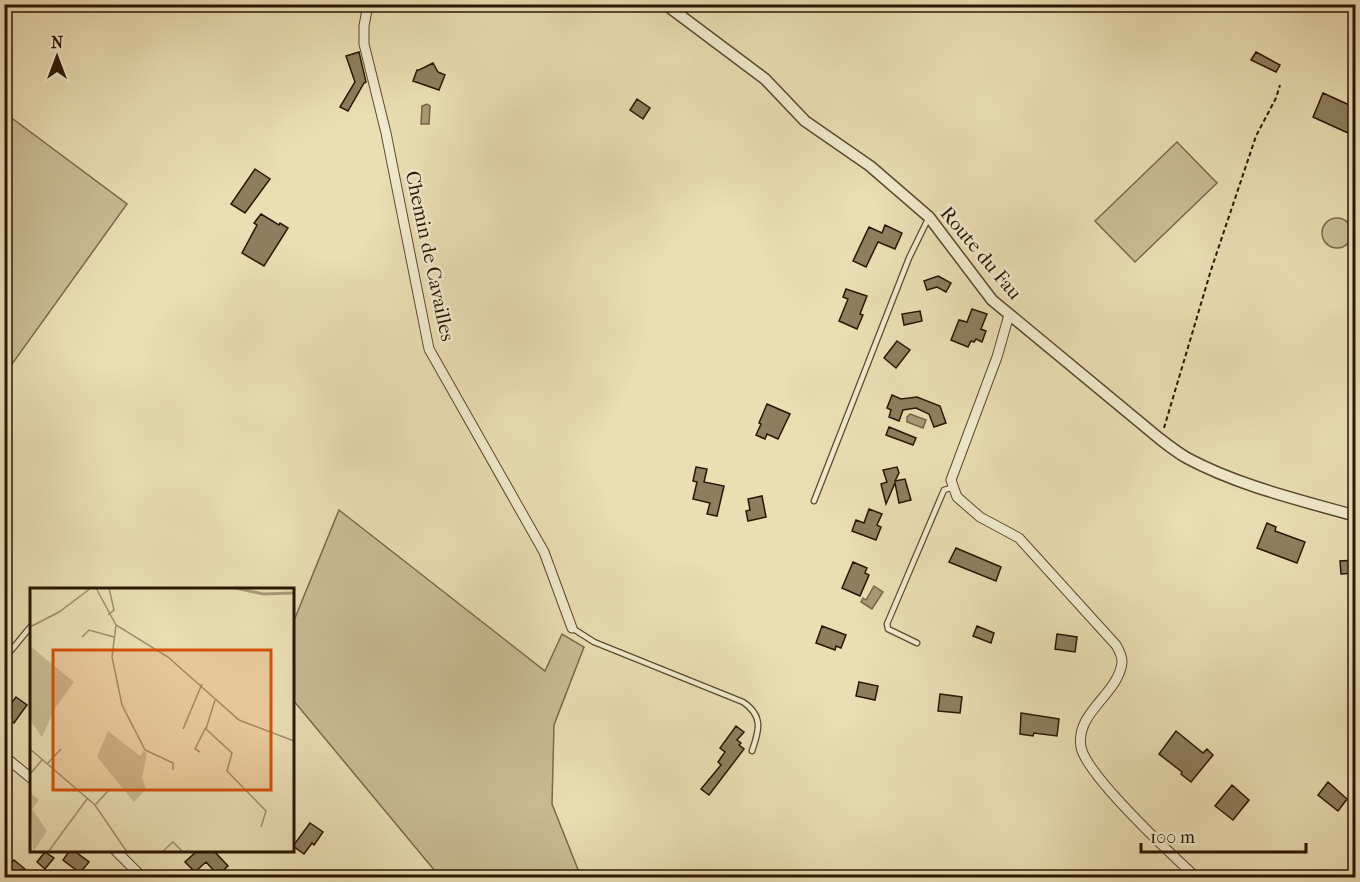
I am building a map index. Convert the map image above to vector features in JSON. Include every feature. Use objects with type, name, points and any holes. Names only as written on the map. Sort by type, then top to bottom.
[{"type":"street","name":"Chemin de Cavailles","points":[[368,4],[364,44],[386,133],[429,349],[544,552],[572,627]]},
{"type":"street","name":"Route du Fau","points":[[665,4],[765,80],[805,121],[870,166],[929,217],[992,300],[1160,440],[1186,458],[1221,473],[1356,516]]},
{"type":"street","points":[[1009,315],[997,357],[951,480],[957,497],[981,517],[1019,538],[1116,645],[1123,660],[1119,675],[1086,719],[1081,748],[1087,760],[1114,795],[1197,878]]},
{"type":"street","points":[[4,756],[30,777]]},
{"type":"street","points":[[117,852],[142,878]]},
{"type":"lane","points":[[814,501],[909,258],[929,217]]},
{"type":"lane","points":[[916,643],[888,629],[887,624],[944,490],[954,487]]},
{"type":"lane","points":[[4,659],[30,627]]},
{"type":"lane","points":[[572,627],[594,642],[743,702],[752,708],[759,724],[752,751]]},
{"type":"path","points":[[1160,440],[1222,236],[1256,136],[1276,98],[1280,85]]},
{"type":"shaded area","points":[[427,104],[430,106],[429,124],[421,124],[422,106]]},
{"type":"shaded area","points":[[5,113],[127,204],[12,364],[5,380]]},
{"type":"shaded area","points":[[1177,142],[1217,183],[1135,262],[1095,221]]},
{"type":"shaded area","points":[[1337,218],[1348,222],[1352,233],[1348,244],[1337,248],[1326,244],[1322,233],[1326,222]]},
{"type":"shaded area","points":[[910,414],[926,420],[923,428],[907,422]]},
{"type":"shaded area","points":[[339,510],[545,671],[562,634],[584,647],[554,725],[552,804],[579,872],[574,877],[440,877],[294,701],[294,621]]},
{"type":"shaded area","points":[[874,586],[883,592],[872,609],[861,602],[863,598],[866,600]]},
{"type":"building","points":[[359,52],[366,82],[348,111],[340,107],[355,82],[346,56]]},
{"type":"building","points":[[1256,52],[1280,65],[1276,72],[1251,60]]},
{"type":"building","points":[[433,63],[438,72],[445,75],[439,90],[413,81],[417,70]]},
{"type":"building","points":[[1323,93],[1356,108],[1356,118],[1348,133],[1313,117]]},
{"type":"building","points":[[637,99],[650,108],[643,119],[630,110]]},
{"type":"building","points":[[255,169],[270,179],[245,213],[231,204]]},
{"type":"building","points":[[261,214],[288,228],[264,266],[242,253],[257,225],[254,223]]},
{"type":"building","points":[[885,225],[902,233],[895,249],[878,242],[866,267],[853,261],[869,227],[882,233]]},
{"type":"building","points":[[938,276],[951,283],[946,292],[937,287],[927,290],[924,281]]},
{"type":"building","points":[[846,289],[867,296],[857,329],[839,321],[848,299],[843,297]]},
{"type":"building","points":[[972,309],[987,314],[981,329],[986,331],[982,342],[976,339],[974,342],[971,341],[968,347],[951,340],[959,320],[967,322]]},
{"type":"building","points":[[920,311],[922,321],[904,325],[902,314]]},
{"type":"building","points":[[897,341],[910,350],[896,368],[884,358]]},
{"type":"building","points":[[892,395],[901,399],[917,397],[940,406],[946,423],[934,427],[929,414],[916,408],[903,410],[899,421],[889,417],[891,410],[887,408]]},
{"type":"building","points":[[767,404],[790,414],[778,439],[767,434],[765,439],[756,435]]},
{"type":"building","points":[[889,427],[916,438],[913,445],[886,435]]},
{"type":"building","points":[[696,467],[707,469],[704,482],[724,486],[717,516],[707,514],[710,503],[693,499],[697,482],[693,481]]},
{"type":"building","points":[[897,467],[899,473],[895,481],[905,479],[911,500],[899,503],[895,483],[886,504],[881,484],[887,482],[883,470]]},
{"type":"building","points":[[762,496],[766,517],[748,521],[746,511],[750,510],[748,499]]},
{"type":"building","points":[[869,509],[882,514],[877,525],[881,527],[876,540],[852,531],[856,520],[864,523]]},
{"type":"building","points":[[1267,523],[1276,527],[1275,531],[1305,542],[1297,563],[1257,548]]},
{"type":"building","points":[[956,548],[1001,567],[996,581],[949,562]]},
{"type":"building","points":[[1356,560],[1356,573],[1341,574],[1340,561]]},
{"type":"building","points":[[853,562],[867,568],[865,573],[869,575],[860,596],[842,588]]},
{"type":"building","points":[[822,626],[846,635],[841,648],[836,646],[835,650],[816,643]]},
{"type":"building","points":[[977,626],[994,633],[991,643],[973,636]]},
{"type":"building","points":[[1057,634],[1077,637],[1075,652],[1055,649]]},
{"type":"building","points":[[859,682],[878,686],[875,700],[856,696]]},
{"type":"building","points":[[940,694],[962,697],[960,713],[938,711]]},
{"type":"building","points":[[16,697],[27,705],[14,723],[4,716],[4,701],[10,705]]},
{"type":"building","points":[[1021,713],[1059,719],[1057,736],[1020,734]]},
{"type":"building","points":[[736,726],[744,732],[737,740],[744,749],[709,795],[701,789],[721,765],[718,762],[725,752],[720,748]]},
{"type":"building","points":[[1176,731],[1203,753],[1207,749],[1213,755],[1191,782],[1159,754]]},
{"type":"building","points":[[1328,782],[1347,799],[1338,811],[1318,795]]},
{"type":"building","points":[[1232,785],[1249,800],[1233,820],[1215,806]]},
{"type":"building","points":[[310,823],[323,832],[304,854],[294,845]]},
{"type":"building","points":[[45,852],[54,858],[45,869],[37,862]]},
{"type":"building","points":[[69,852],[76,852],[89,862],[80,873],[63,860]]},
{"type":"building","points":[[196,852],[215,852],[228,866],[218,875],[206,862],[195,872],[185,862]]},
{"type":"building","points":[[14,860],[25,869],[18,878],[4,878],[4,871]]}]
